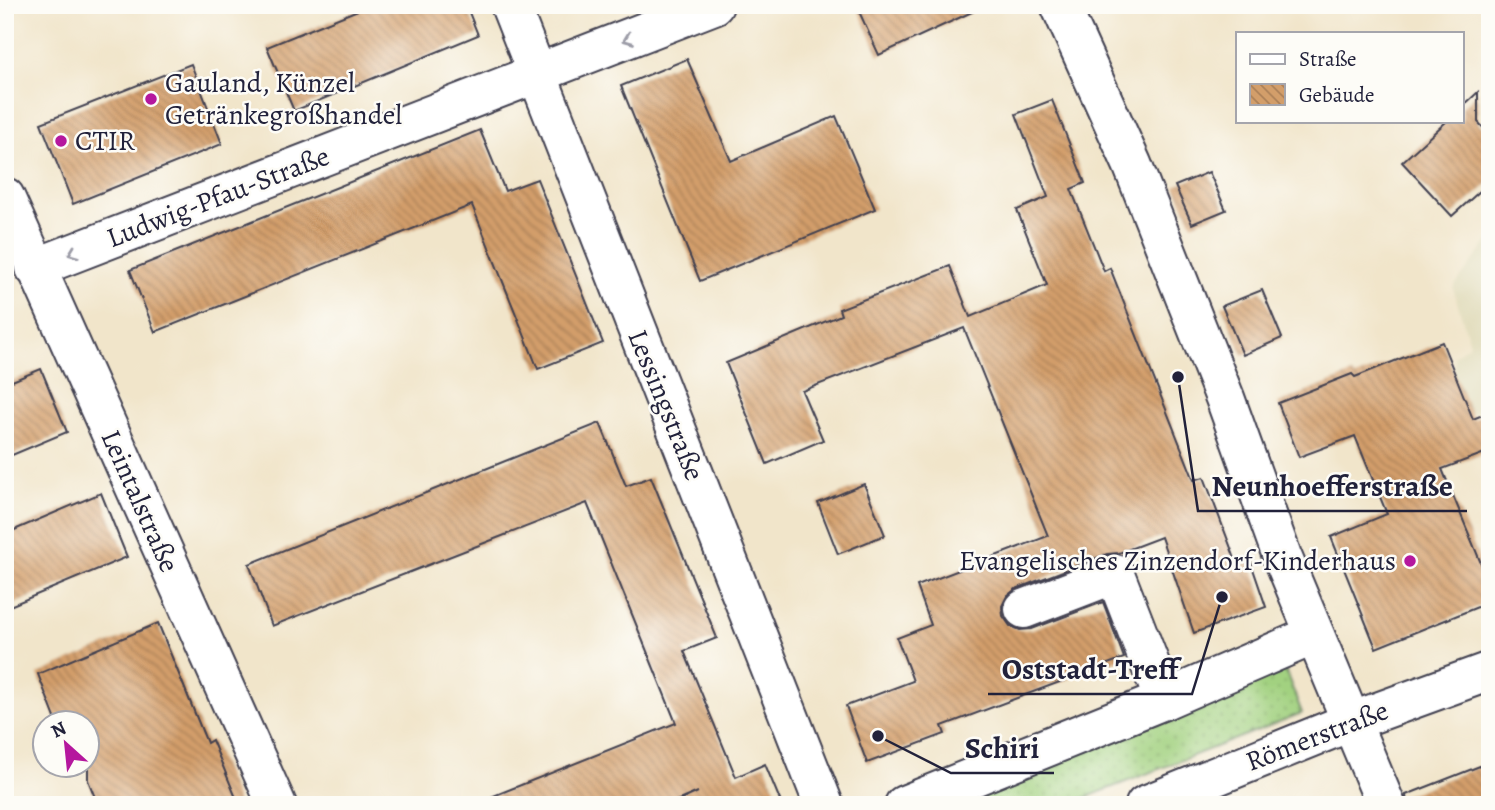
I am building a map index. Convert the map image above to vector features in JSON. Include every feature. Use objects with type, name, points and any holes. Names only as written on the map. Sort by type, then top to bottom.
[{"type":"street","name":"Lessingstraße","points":[[510,5],[824,805]]},
{"type":"street","name":"Ludwig-Pfau-Straße","points":[[35,268],[714,5]]},
{"type":"street","points":[[1060,5],[1132,164],[1225,398],[1282,556],[1386,805]]},
{"type":"street","name":"Leintalstraße","points":[[5,197],[277,805]]},
{"type":"street","points":[[1024,609],[1115,574],[1164,700]]},
{"type":"street","points":[[904,805],[1164,700],[1314,635]]},
{"type":"street","name":"Römerstraße","points":[[1145,805],[1350,722],[1490,671]]},
{"type":"shaded area","points":[[1490,239],[1490,364],[1486,366],[1490,376],[1490,406],[1424,433],[1455,380],[1454,356],[1470,344],[1453,288]]},
{"type":"green space","points":[[1282,662],[1302,713],[1067,805],[917,805]]},
{"type":"building","points":[[370,5],[466,5],[478,35],[294,111],[267,47]]},
{"type":"building","points":[[856,5],[987,5],[879,55]]},
{"type":"building","points":[[687,59],[731,161],[836,116],[875,209],[700,281],[621,86]]},
{"type":"building","points":[[191,64],[222,144],[73,204],[41,123]]},
{"type":"building","points":[[1478,92],[1478,122],[1490,135],[1490,182],[1452,216],[1402,162],[1446,122],[1464,122],[1464,105]]},
{"type":"building","points":[[1052,100],[1085,183],[1071,189],[1104,271],[1110,268],[1194,480],[1204,477],[1237,564],[1250,560],[1266,607],[1194,633],[1161,537],[1119,553],[1107,554],[1016,589],[1007,596],[1002,606],[1003,616],[1010,626],[1020,630],[1032,629],[1103,602],[1124,658],[942,726],[945,734],[867,763],[846,706],[913,681],[897,638],[931,625],[917,586],[1048,536],[964,328],[802,391],[823,440],[767,464],[726,363],[841,315],[839,309],[950,266],[970,317],[1047,285],[1017,210],[1048,197],[1016,114]]},
{"type":"building","points":[[480,130],[505,191],[537,179],[603,343],[538,369],[472,205],[155,332],[130,270]]},
{"type":"building","points":[[1209,172],[1226,210],[1192,224],[1175,186]]},
{"type":"building","points":[[1262,290],[1282,338],[1243,355],[1222,306]]},
{"type":"building","points":[[1442,342],[1473,419],[1490,412],[1490,451],[1442,469],[1490,585],[1490,602],[1376,648],[1331,537],[1387,514],[1355,436],[1299,457],[1278,403],[1352,374],[1355,377]]},
{"type":"building","points":[[41,369],[67,432],[5,458],[5,384]]},
{"type":"building","points":[[600,423],[626,486],[651,477],[717,638],[684,651],[736,777],[765,764],[782,805],[670,805],[698,792],[667,805],[477,805],[476,803],[676,723],[587,503],[272,626],[249,564]]},
{"type":"building","points":[[864,484],[885,535],[838,554],[818,503]]},
{"type":"building","points":[[101,493],[127,557],[5,608],[5,534]]},
{"type":"building","points":[[158,623],[207,743],[212,740],[239,805],[98,805],[88,778],[102,778],[102,708],[51,708],[38,674]]},
{"type":"building","points":[[1490,762],[1490,805],[1407,805],[1406,795]]},
{"type":"place","name":"Gauland, Künzel Getränkegroßhandel","points":[[151,99]]},
{"type":"place","name":"CTIR","points":[[61,141]]},
{"type":"place","name":"Neunhoefferstraße","points":[[1178,377]]},
{"type":"place","name":"Evangelisches Zinzendorf-Kinderhaus","points":[[1410,561]]},
{"type":"place","name":"Oststadt-Treff","points":[[1222,597]]},
{"type":"place","name":"Schiri","points":[[878,736]]}]
